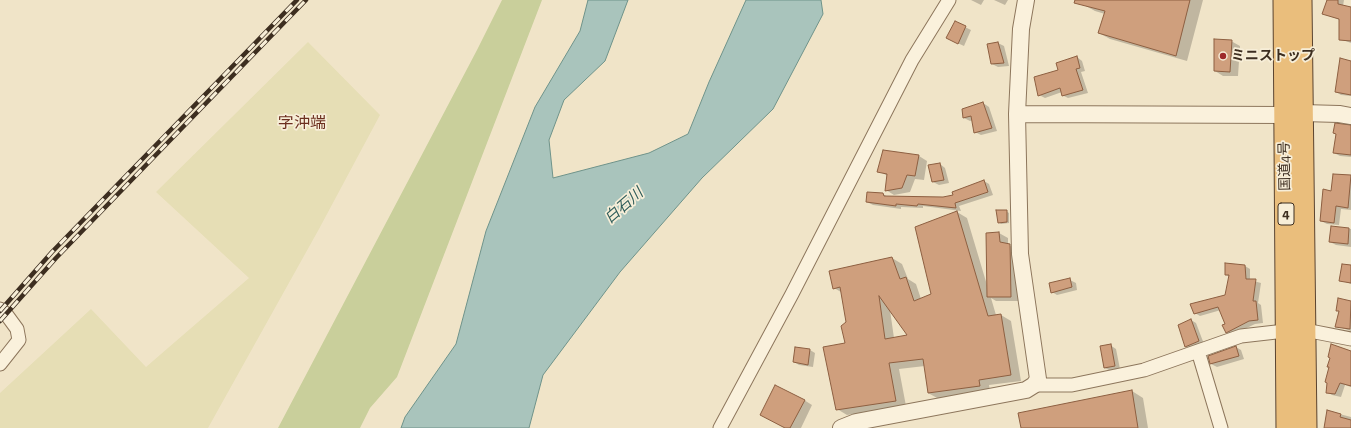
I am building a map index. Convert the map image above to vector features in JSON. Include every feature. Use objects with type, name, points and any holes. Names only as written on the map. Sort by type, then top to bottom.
[{"type":"highway","name":"国道4号","points":[[1284,0],[1294,114]]},
{"type":"highway","name":"国道4号","points":[[1287,428],[1295,331],[1294,114],[1301,0]]},
{"type":"highway","name":"国道4号","points":[[1295,331],[1306,428]]},
{"type":"street","points":[[720,428],[792,294],[912,60],[949,0]]},
{"type":"street","points":[[841,428],[856,422],[1026,390],[1034,385],[1038,379],[1020,254],[1018,114],[1021,28],[1026,0]]},
{"type":"street","points":[[1018,114],[1339,114],[1351,116]]},
{"type":"street","points":[[0,309],[6,314],[17,329],[19,340],[0,364]]},
{"type":"street","points":[[1034,385],[1072,385],[1144,370],[1241,336],[1295,331],[1351,339]]},
{"type":"street","points":[[1198,351],[1221,428]]},
{"type":"shaded area","points":[[308,42],[380,115],[319,229],[208,428],[0,428],[0,393],[91,309],[146,367],[249,278],[156,192]]},
{"type":"green space","points":[[502,0],[542,0],[397,377],[370,408],[360,428],[278,428],[477,50]]},
{"type":"water","name":"白石川","points":[[588,0],[628,0],[605,61],[564,100],[549,140],[553,178],[649,153],[688,134],[709,82],[746,0],[821,0],[823,14],[773,109],[702,178],[620,272],[543,375],[529,428],[401,428],[405,417],[456,344],[486,231],[535,107],[580,31]]},
{"type":"building","points":[[1075,0],[1190,0],[1176,56],[1098,33],[1105,11],[1074,3]]},
{"type":"building","points":[[1327,0],[1338,0],[1338,4],[1351,7],[1351,41],[1339,40],[1339,19],[1322,14]]},
{"type":"building","points":[[955,21],[966,26],[958,44],[946,38]]},
{"type":"building","points":[[1214,39],[1232,40],[1230,72],[1214,71]]},
{"type":"building","points":[[998,42],[1004,63],[991,64],[987,44]]},
{"type":"building","points":[[1077,56],[1080,68],[1076,69],[1083,90],[1062,96],[1060,88],[1038,96],[1034,77],[1058,70],[1056,63]]},
{"type":"building","points":[[1340,58],[1351,61],[1351,95],[1335,92]]},
{"type":"building","points":[[983,102],[992,128],[974,133],[971,116],[963,118],[962,109]]},
{"type":"building","points":[[1335,123],[1351,125],[1351,155],[1333,153],[1336,134],[1333,133]]},
{"type":"building","points":[[883,150],[919,155],[915,176],[907,175],[902,188],[885,191],[887,174],[877,172]]},
{"type":"building","points":[[940,163],[944,180],[932,182],[928,165]]},
{"type":"building","points":[[1333,174],[1351,175],[1348,208],[1336,206],[1334,223],[1320,221],[1323,189],[1331,191]]},
{"type":"building","points":[[984,180],[988,192],[955,203],[956,208],[918,204],[917,206],[896,204],[896,206],[866,202],[867,192],[883,193],[884,196],[943,197],[953,195],[952,192]]},
{"type":"building","points":[[996,210],[1007,210],[1007,222],[998,223]]},
{"type":"building","points":[[957,211],[988,316],[1001,314],[1011,375],[979,380],[980,386],[928,393],[923,359],[889,363],[896,401],[836,410],[823,347],[845,343],[841,326],[846,322],[840,287],[833,289],[829,271],[892,257],[900,279],[906,277],[914,301],[931,294],[915,227]],"holes":[[[879,296],[907,335],[885,339]]]},
{"type":"building","points":[[1331,226],[1349,228],[1348,244],[1329,242]]},
{"type":"building","points":[[999,232],[1000,242],[1010,244],[1011,297],[987,297],[986,233]]},
{"type":"building","points":[[1225,263],[1245,265],[1246,279],[1256,279],[1253,301],[1256,301],[1258,320],[1249,321],[1226,333],[1222,325],[1225,324],[1218,307],[1194,314],[1190,304],[1225,295],[1229,275],[1225,275]]},
{"type":"building","points":[[1342,264],[1351,265],[1351,283],[1339,281]]},
{"type":"building","points":[[1070,278],[1072,287],[1051,293],[1049,283]]},
{"type":"building","points":[[1338,298],[1351,301],[1350,329],[1335,327],[1339,311],[1336,311]]},
{"type":"building","points":[[1191,319],[1199,341],[1185,347],[1178,325]]},
{"type":"building","points":[[1111,344],[1115,366],[1104,368],[1100,346]]},
{"type":"building","points":[[1331,344],[1351,351],[1351,386],[1340,383],[1335,394],[1326,393],[1327,383],[1325,382],[1329,367],[1327,367],[1330,358],[1328,357]]},
{"type":"building","points":[[1236,346],[1239,356],[1210,364],[1208,356]]},
{"type":"building","points":[[795,347],[810,349],[808,365],[793,362]]},
{"type":"building","points":[[775,385],[805,400],[790,428],[785,428],[760,415]]},
{"type":"building","points":[[1132,390],[1138,428],[1021,428],[1018,413]]},
{"type":"building","points":[[1327,410],[1341,414],[1340,417],[1351,420],[1351,428],[1324,428]]},
{"type":"railway","points":[[0,311],[52,252],[297,0]]},
{"type":"railway","points":[[0,321],[56,258],[306,0]]},
{"type":"place","name":"ミニストップ","points":[[1223,56]]},
{"type":"district","name":"字沖端","points":[[302,123]]}]
